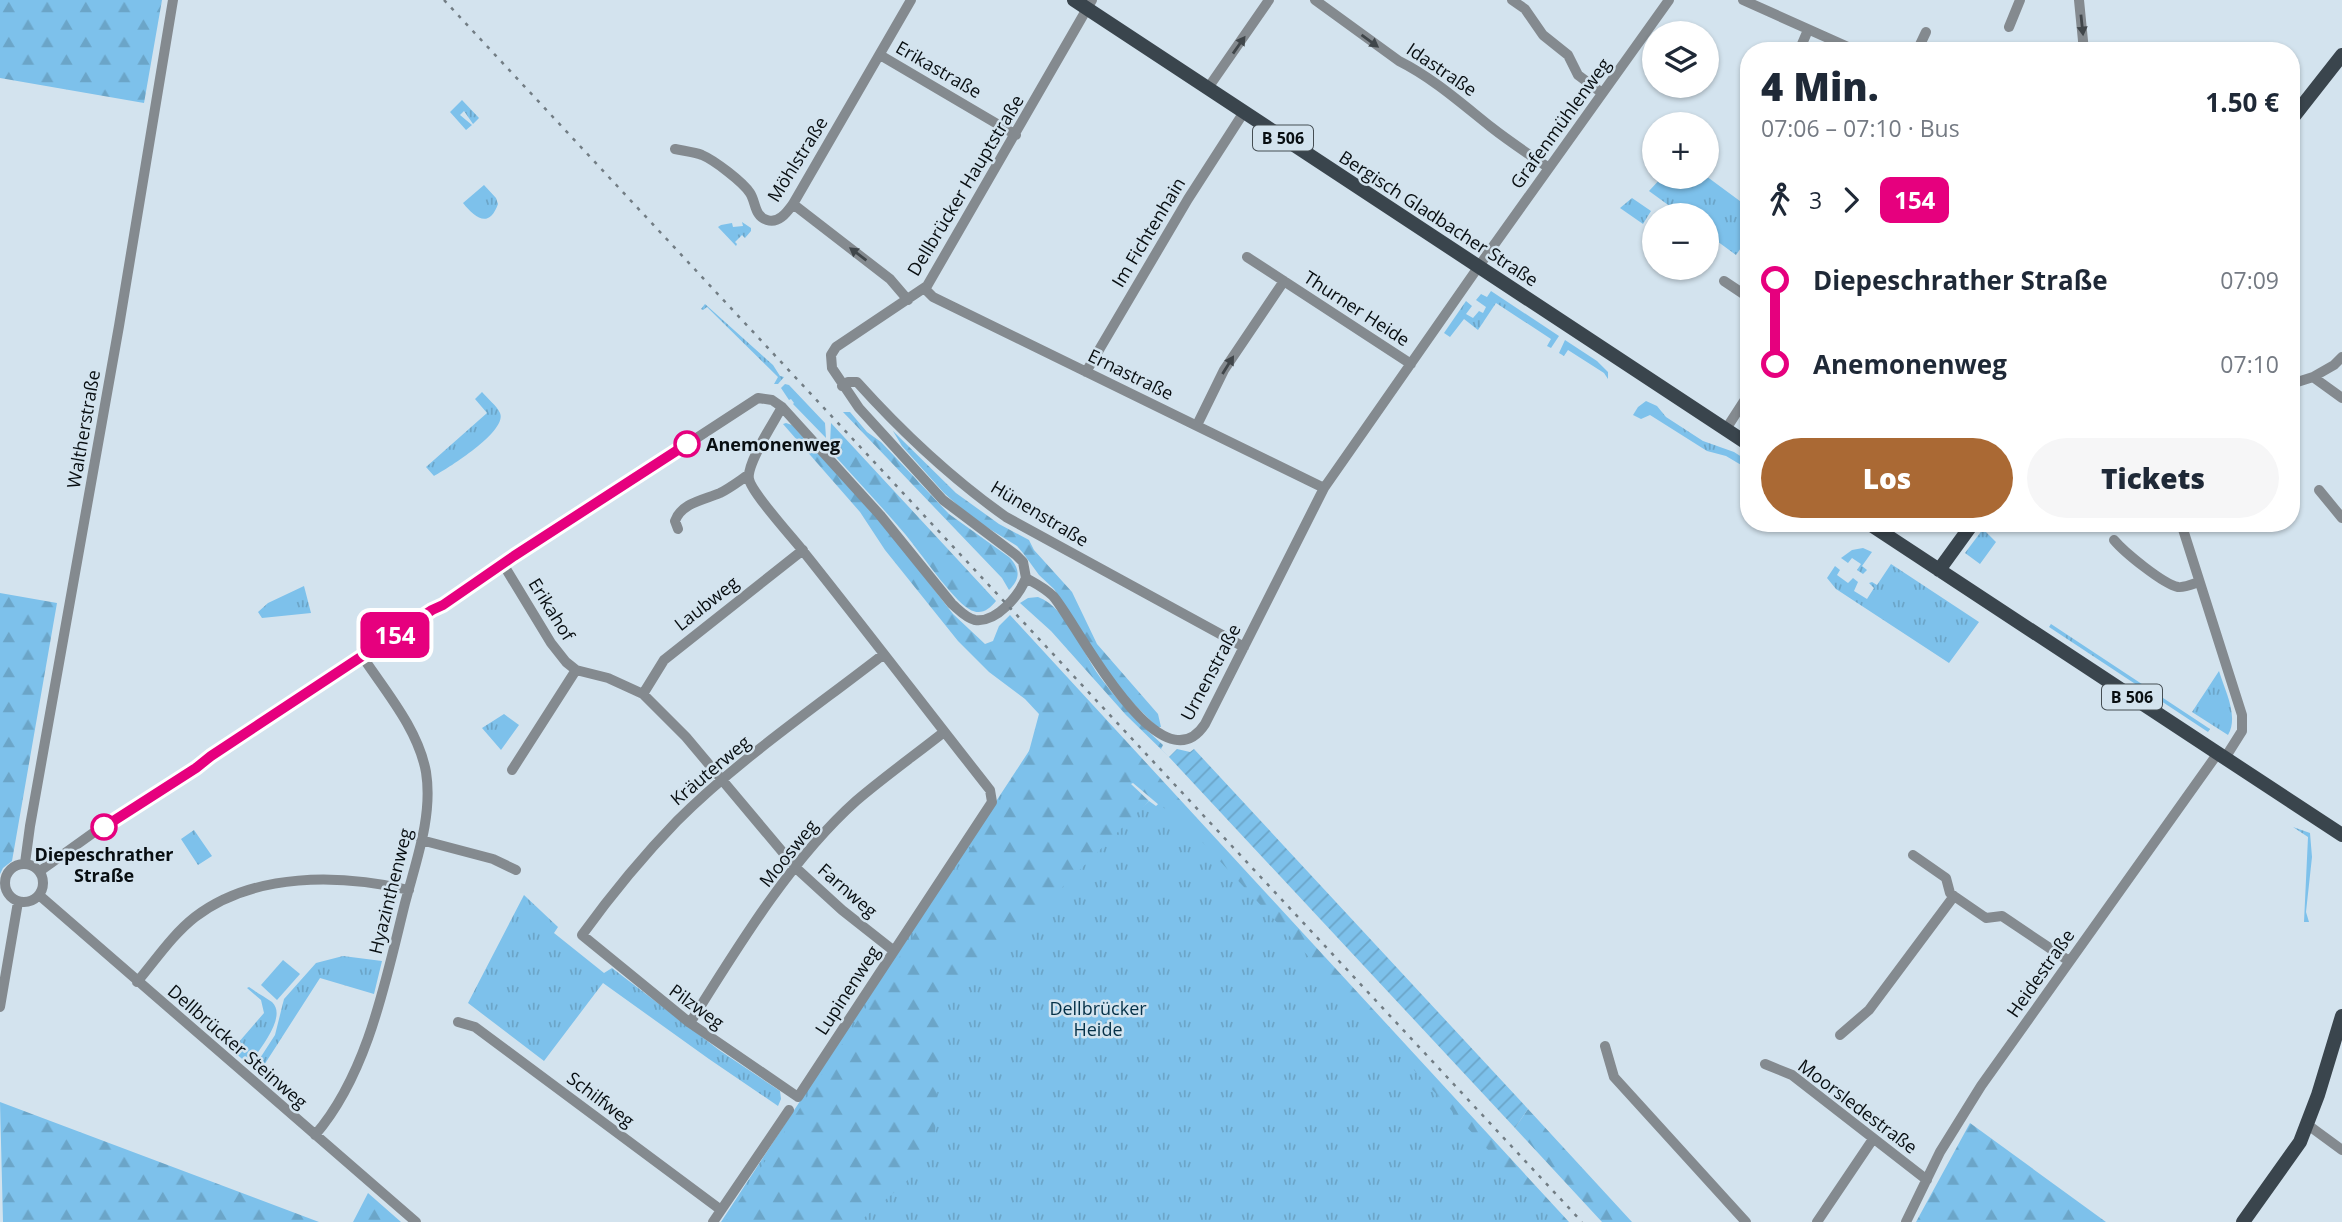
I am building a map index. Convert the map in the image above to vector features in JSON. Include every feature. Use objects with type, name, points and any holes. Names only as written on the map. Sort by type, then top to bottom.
[{"type":"main road","name":"Bergisch Gladbacher Straße","points":[[1074,0],[1090,4],[1208,88],[1740,439]]},
{"type":"main road","points":[[2300,109],[2342,55]]},
{"type":"main road","name":"B 506","points":[[1882,532],[2342,835]]},
{"type":"main road","points":[[1939,570],[1966,532]]},
{"type":"main road","points":[[2244,1222],[2288,1160],[2308,1125],[2342,1016]]},
{"type":"street","name":"Waltherstraße","points":[[25,863],[173,0]]},
{"type":"street","name":"Möhlstraße","points":[[675,149],[708,158],[745,186],[763,219],[778,219],[793,204],[911,0]]},
{"type":"street","points":[[1208,88],[1269,0]]},
{"type":"street","name":"Idastraße","points":[[1315,0],[1468,107],[1490,127],[1549,168]]},
{"type":"street","points":[[1512,0],[1525,9],[1543,35],[1568,55],[1577,75],[1602,93]]},
{"type":"street","name":"Grafenmühlenweg","points":[[1479,266],[1670,0]]},
{"type":"street","points":[[1743,0],[1836,42]]},
{"type":"street","points":[[2009,27],[2020,0]]},
{"type":"street","points":[[2079,0],[2083,42]]},
{"type":"street","name":"Dellbrücker Hauptstraße","points":[[831,355],[836,346],[925,289],[1090,4]]},
{"type":"street","points":[[1803,42],[1808,30]]},
{"type":"street","points":[[1921,42],[1926,32]]},
{"type":"street","name":"Erikastraße","points":[[880,55],[1016,135]]},
{"type":"street","name":"Im Fichtenhain","points":[[1086,372],[1181,211],[1244,112]]},
{"type":"street","points":[[793,204],[890,279],[908,300]]},
{"type":"street","name":"Thurner Heide","points":[[1247,257],[1411,364]]},
{"type":"street","name":"Urnenstraße","points":[[831,355],[832,369],[859,408],[943,500],[1017,555],[1023,562],[1026,578],[1053,597],[1114,688],[1143,720],[1168,738],[1189,738],[1200,730],[1325,488],[1479,266]]},
{"type":"street","name":"Thurner Heide","points":[[1197,425],[1224,370],[1284,281]]},
{"type":"street","points":[[1724,281],[1740,292]]},
{"type":"street","name":"Ernastraße","points":[[925,289],[933,297],[1325,488]]},
{"type":"street","points":[[2300,381],[2334,365],[2342,357]]},
{"type":"street","points":[[2313,377],[2342,398]]},
{"type":"street","name":"Hünenstraße","points":[[842,386],[857,382],[895,424],[972,493],[1006,517],[1244,647]]},
{"type":"street","points":[[40,871],[93,833],[133,810],[752,400],[765,398],[782,407],[880,515],[952,604],[964,615],[974,620],[983,620],[994,615],[1014,597],[1026,578]]},
{"type":"street","points":[[782,407],[753,461],[748,475],[751,485],[944,732]]},
{"type":"street","points":[[1726,429],[1740,408]]},
{"type":"street","points":[[678,529],[675,521],[678,513],[701,498],[719,493],[748,475]]},
{"type":"street","points":[[2319,490],[2342,518]]},
{"type":"street","name":"Heidestraße","points":[[1906,1222],[1940,1152],[1981,1086],[2069,961],[2221,756],[2239,737],[2243,723],[2184,532]]},
{"type":"street","points":[[2114,540],[2133,558],[2175,586],[2184,587],[2200,582]]},
{"type":"street","name":"Laubweg","points":[[643,694],[664,660],[803,550]]},
{"type":"street","name":"Erikahof","points":[[503,564],[551,643],[576,670]]},
{"type":"street","name":"Kräuterweg","points":[[582,936],[609,897],[678,820],[721,781],[884,654]]},
{"type":"street","name":"Hyazinthenweg","points":[[316,1135],[342,1094],[368,1039],[409,890],[428,798],[423,759],[412,733],[362,656]]},
{"type":"street","points":[[512,770],[576,670],[608,678],[643,694]]},
{"type":"street","name":"Farnweg","points":[[643,694],[686,737],[796,868],[842,910],[894,951]]},
{"type":"street","name":"Lupinenweg","points":[[798,1097],[992,802],[992,796],[944,732]]},
{"type":"street","name":"Moosweg","points":[[690,1023],[737,948],[796,868],[856,802],[944,732]]},
{"type":"street","points":[[421,840],[493,859],[516,870]]},
{"type":"street","points":[[1913,855],[1946,878],[1950,893],[1986,918],[2002,916],[2069,961]]},
{"type":"street","points":[[25,863],[40,871],[44,881],[39,895],[30,902],[18,902],[3,889],[9,870],[14,866],[25,863]]},
{"type":"street","points":[[137,982],[192,919],[208,908],[245,892],[295,881],[324,879],[359,880],[409,890]]},
{"type":"street","name":"Dellbrücker Steinweg","points":[[39,895],[416,1222]]},
{"type":"street","points":[[1840,1035],[1869,1010],[1954,896]]},
{"type":"street","points":[[0,1007],[18,902]]},
{"type":"street","name":"Pilzweg","points":[[582,936],[690,1023],[798,1097]]},
{"type":"street","name":"Schilfweg","points":[[457,1022],[475,1027],[721,1210]]},
{"type":"street","points":[[1605,1045],[1614,1077],[1746,1222]]},
{"type":"street","name":"Moorsledestraße","points":[[1765,1064],[1793,1075],[1927,1180]]},
{"type":"street","points":[[713,1222],[789,1110]]},
{"type":"street","points":[[2308,1125],[2342,1150]]},
{"type":"street","points":[[1817,1222],[1872,1139]]},
{"type":"green space","points":[[0,0],[162,0],[144,103],[0,78]]},
{"type":"green space","points":[[462,100],[479,118],[473,124],[464,111],[460,115],[472,125],[466,130],[450,112]]},
{"type":"green space","points":[[484,185],[498,204],[486,219],[472,213],[463,203]]},
{"type":"green space","points":[[1719,186],[1740,201],[1740,249],[1736,255],[1719,243],[1719,203],[1666,203],[1649,191],[1719,189]]},
{"type":"green space","points":[[1632,198],[1642,205],[1642,223],[1620,208]]},
{"type":"green space","points":[[742,222],[751,228],[751,231],[745,238],[742,235],[735,242],[736,246],[718,227],[732,223],[733,227],[743,226]]},
{"type":"green space","points":[[1491,291],[1559,336],[1551,348],[1547,346],[1551,339],[1496,303],[1478,330],[1464,319],[1450,337],[1444,333],[1466,301],[1472,306],[1466,314],[1473,318],[1479,311],[1483,313],[1486,307],[1476,300],[1481,294],[1487,297]]},
{"type":"green space","points":[[705,304],[784,377],[778,384],[774,384],[778,377],[707,307],[701,309]]},
{"type":"green space","points":[[1565,340],[1597,361],[1608,372],[1608,379],[1604,373],[1568,350],[1564,356],[1559,353]]},
{"type":"green space","points":[[785,384],[825,423],[826,438],[791,399],[789,400],[781,388]]},
{"type":"green space","points":[[482,392],[499,410],[500,421],[475,449],[434,476],[426,467],[487,413],[475,399]]},
{"type":"green space","points":[[1646,401],[1657,406],[1666,417],[1703,441],[1740,456],[1740,464],[1726,456],[1707,451],[1650,415],[1641,419],[1633,415]]},
{"type":"green space","points":[[843,412],[850,412],[949,514],[1009,557],[1018,574],[1016,582],[1009,590],[1002,578]]},
{"type":"green space","points":[[831,423],[996,601],[990,607],[981,612],[973,611],[962,604],[945,586],[905,534],[836,457],[830,444]]},
{"type":"green space","points":[[783,424],[792,425],[885,526],[953,614],[985,644],[993,641],[999,626],[1010,615],[1569,1222],[1555,1222],[1179,817],[1159,805],[1133,783],[1131,784],[1149,801],[942,1007],[934,1151],[903,1185],[859,1222],[725,1222],[1006,795],[1007,786],[1028,755],[1039,714],[1025,699],[989,672],[958,641],[885,550],[860,512]]},
{"type":"green space","points":[[893,431],[956,493],[999,524],[1029,540],[1034,550],[1072,592],[1097,644],[1158,714],[1161,727],[1157,727],[1128,698],[1103,667],[1054,589],[1039,575],[1017,546],[972,518],[944,493],[902,446]]},
{"type":"green space","points":[[1981,532],[1986,532],[1996,542],[1980,564],[1965,553]]},
{"type":"green space","points":[[1863,548],[1872,552],[1862,566],[1867,570],[1863,574],[1857,570],[1861,564],[1852,558],[1848,563],[1841,558],[1852,550]]},
{"type":"green space","points":[[1891,564],[1979,622],[1949,663],[1836,589],[1827,578],[1835,566],[1840,570],[1837,575],[1848,583],[1853,578],[1858,582],[1854,591],[1867,599],[1874,588],[1869,583],[1877,585]]},
{"type":"green space","points":[[304,586],[311,613],[262,618],[258,612],[268,603]]},
{"type":"green space","points":[[0,593],[57,603],[12,861],[0,874]]},
{"type":"green space","points":[[1038,597],[1058,611],[1103,681],[1163,745],[1161,749],[1169,757],[1126,715],[1051,631],[1020,603],[1028,598]]},
{"type":"green space","points":[[2051,624],[2210,729],[2208,732],[2049,627]]},
{"type":"green space","points":[[2219,671],[2232,712],[2228,735],[2192,712]]},
{"type":"green space","points":[[504,714],[519,725],[501,750],[482,728]]},
{"type":"green space","name":"Dellbrücker Heide","points":[[1046,725],[1141,808],[1149,801],[1156,806],[1169,794],[1558,1222],[721,1222]]},
{"type":"green space","points":[[1177,749],[1190,752],[1194,749],[1528,1109],[1515,1128],[1169,757]]},
{"type":"green space","points":[[2293,827],[2310,833],[2312,857],[2306,912],[2309,922],[2304,922],[2308,837]]},
{"type":"green space","points":[[194,830],[212,856],[198,865],[181,839]]},
{"type":"green space","points":[[524,895],[558,927],[554,933],[604,973],[612,968],[719,1050],[780,1091],[778,1106],[603,983],[544,1061],[468,1003]]},
{"type":"green space","points":[[343,956],[382,961],[374,994],[320,978],[259,1073],[253,1069],[275,1035],[284,999],[316,963]]},
{"type":"green space","points":[[283,960],[300,974],[277,1000],[261,985]]},
{"type":"green space","points":[[247,988],[272,1002],[276,1008],[276,1016],[270,1034],[249,1065],[232,1050],[264,1013],[261,1000]]},
{"type":"green space","points":[[0,1102],[319,1222],[3,1222]]},
{"type":"green space","points":[[1528,1109],[1632,1222],[1602,1222],[1515,1128]]},
{"type":"green space","points":[[1970,1123],[2106,1222],[1916,1222]]},
{"type":"green space","points":[[368,1193],[401,1222],[353,1222]]},
{"type":"railway","points":[[444,0],[1582,1222]]},
{"type":"bus line","name":"154","points":[[104,827],[489,575],[628,480],[687,444]]},
{"type":"place","name":"Anemonenweg","points":[[687,444]]},
{"type":"place","name":"Diepeschrather Straße","points":[[104,827]]}]
